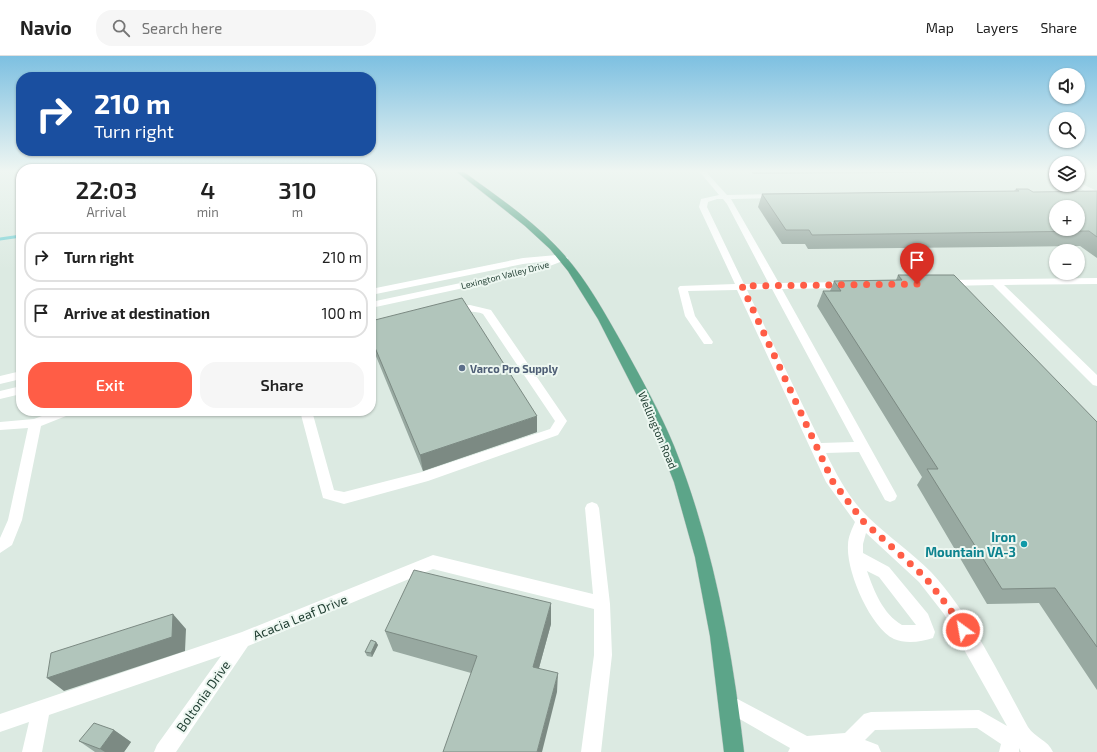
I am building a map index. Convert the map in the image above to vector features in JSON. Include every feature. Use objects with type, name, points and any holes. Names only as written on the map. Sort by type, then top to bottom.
[{"type":"main road","name":"Wellington Road","points":[[502,204],[534,229],[564,259],[589,295],[626,361],[667,446],[686,500],[707,582],[730,704],[734,752]]},
{"type":"street","points":[[703,204],[703,207],[742,286],[833,482],[863,521],[925,577],[950,609],[976,651],[1019,745]]},
{"type":"street","points":[[730,204],[890,496]]},
{"type":"street","name":"Lexington Valley Drive","points":[[376,291],[523,261],[543,258],[564,259]]},
{"type":"street","name":"Lexington Valley Drive","points":[[376,304],[528,271],[564,259]]},
{"type":"street","points":[[933,284],[1097,281]]},
{"type":"street","points":[[996,283],[1097,382]]},
{"type":"street","points":[[708,342],[690,316],[683,288],[854,285]]},
{"type":"street","points":[[307,416],[328,494],[344,498],[423,478],[554,432],[561,421],[487,312],[478,308],[465,307],[443,312]]},
{"type":"street","points":[[0,380],[16,376]]},
{"type":"street","points":[[0,395],[16,391]]},
{"type":"street","points":[[0,426],[36,423],[54,416]]},
{"type":"street","points":[[0,547],[7,541],[15,520],[36,423]]},
{"type":"street","points":[[818,448],[863,447]]},
{"type":"street","points":[[591,752],[603,655],[602,604],[592,508]]},
{"type":"street","points":[[857,557],[884,572],[922,620],[926,632],[899,633],[882,621],[862,580],[857,557],[855,546],[863,521]]},
{"type":"street","name":"Acacia Leaf Drive","points":[[0,723],[242,640],[433,562],[602,604]]},
{"type":"street","name":"Boltonia Drive","points":[[164,752],[242,640]]},
{"type":"street","points":[[730,704],[802,749],[851,747],[871,752]]},
{"type":"street","points":[[32,752],[41,709]]},
{"type":"street","points":[[851,747],[871,722],[979,719],[1019,745],[1043,752]]},
{"type":"building","points":[[769,204],[1049,204],[1049,232],[812,235],[809,230],[786,230]]},
{"type":"building","points":[[1085,204],[1097,204],[1097,237],[1089,231],[1085,231]]},
{"type":"building","name":"Iron Mountain VA-3","points":[[898,275],[954,275],[1097,422],[1097,647],[1055,588],[1002,589],[927,469],[938,469],[823,291],[841,291],[834,281],[902,280]]},
{"type":"building","points":[[462,298],[537,416],[420,455],[376,350],[376,320]]},
{"type":"building","points":[[414,570],[551,603],[533,667],[558,673],[537,752],[443,752],[477,656],[385,631]]},
{"type":"building","points":[[173,614],[172,637],[47,678],[51,653]]},
{"type":"building","points":[[371,640],[376,642],[371,653],[365,652]]},
{"type":"building","points":[[94,723],[114,730],[100,749],[79,741]]},
{"type":"waterway","points":[[0,239],[16,237]]},
{"type":"place","name":"Varco Pro Supply","points":[[462,368]]},
{"type":"place","name":"Iron Mountain VA-3","points":[[1024,544]]},
{"type":"route","points":[[917,284],[742,286],[833,482],[863,521],[925,577],[950,609],[963,630]]}]
